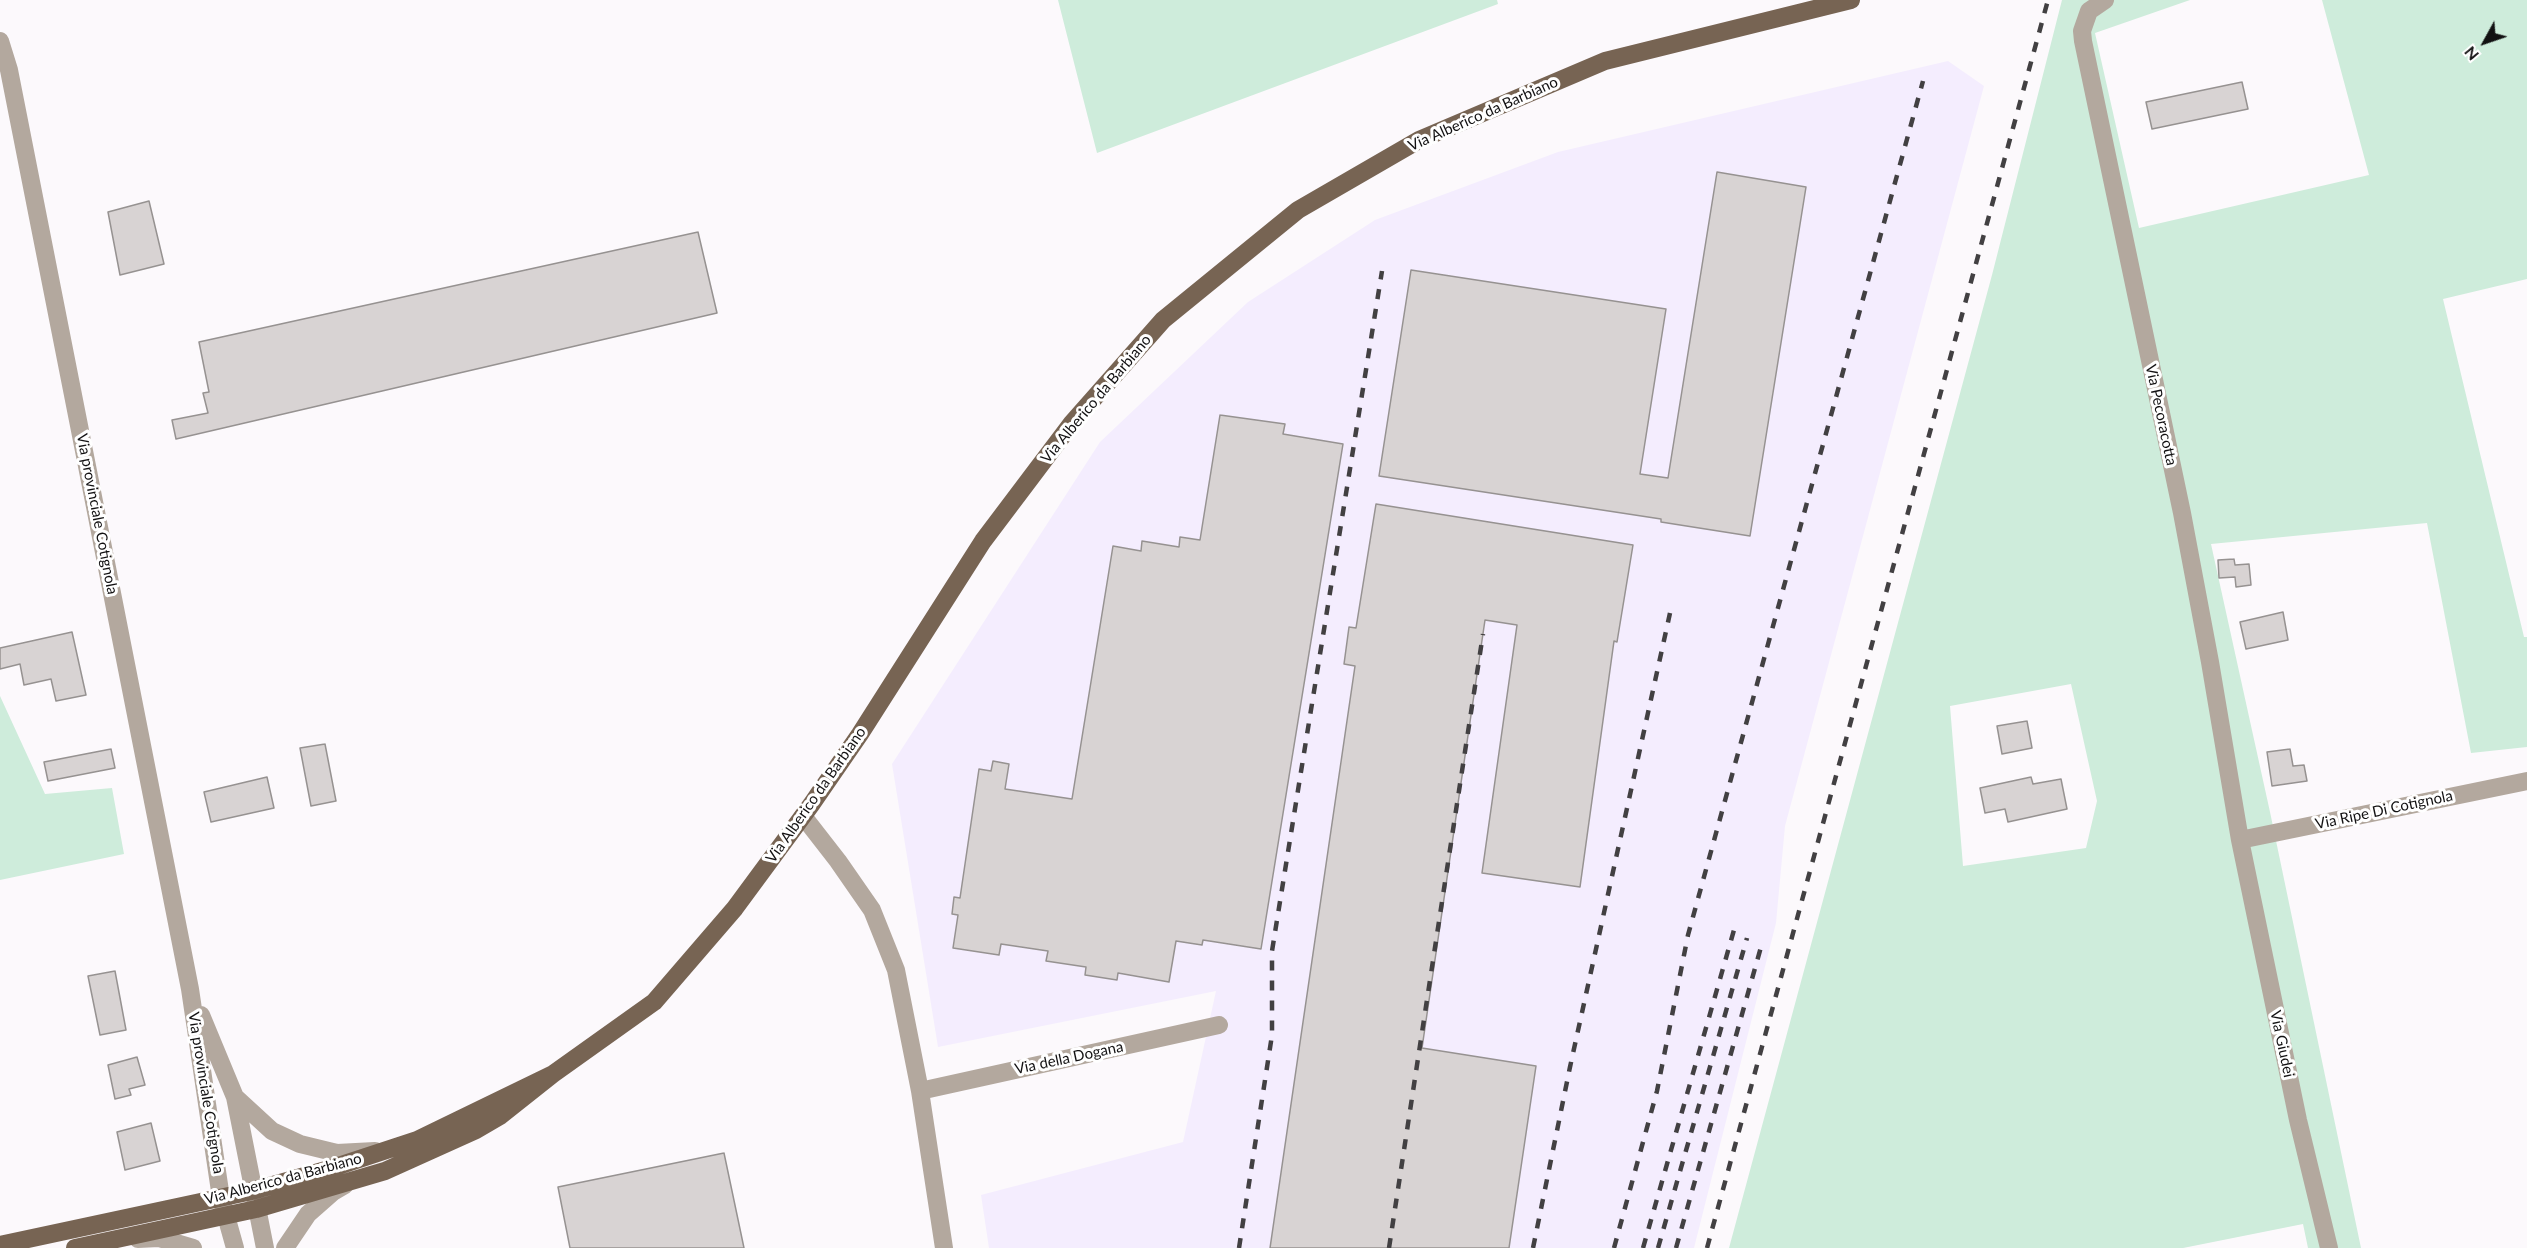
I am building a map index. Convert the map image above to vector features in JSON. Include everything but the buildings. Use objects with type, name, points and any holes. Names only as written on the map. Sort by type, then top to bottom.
[{"type":"main road","name":"Via Alberico da Barbiano","points":[[0,1245],[353,1181],[385,1171],[476,1130],[500,1116],[553,1074],[654,1002],[735,908],[860,734],[983,541],[1072,423],[1163,321],[1298,210],[1419,140],[1605,61],[1851,0]]},
{"type":"main road","name":"Via Alberico da Barbiano","points":[[75,1248],[239,1203],[326,1170],[417,1140],[553,1074]]},
{"type":"street","name":"Via Pecoracotta","points":[[2105,0],[2089,11],[2084,20],[2083,41],[2186,536],[2240,840]]},
{"type":"street","name":"Via provinciale Cotignola","points":[[0,41],[9,70],[190,989],[239,1203]]},
{"type":"street","name":"Via Ripe Di Cotignola","points":[[2240,840],[2527,781]]},
{"type":"street","points":[[803,816],[872,910],[896,970],[920,1091],[944,1248]]},
{"type":"street","name":"Via Giudei","points":[[2240,840],[2295,1108],[2329,1248]]},
{"type":"street","name":"Via provinciale Cotignola","points":[[190,989],[235,1097],[239,1203]]},
{"type":"street","name":"Via della Dogana","points":[[920,1091],[1219,1025]]},
{"type":"street","name":"Via provinciale Cotignola","points":[[235,1097],[272,1131],[300,1144],[337,1153],[392,1148]]},
{"type":"street","points":[[285,1248],[308,1214],[333,1192],[353,1181]]},
{"type":"street","points":[[235,1248],[239,1203]]},
{"type":"street","points":[[239,1203],[265,1248]]},
{"type":"street","points":[[110,1240],[159,1238],[193,1248]]},
{"type":"shaded area","points":[[1948,61],[1984,86],[1785,826],[1776,923],[1694,1248],[989,1248],[981,1195],[1183,1142],[1216,991],[938,1047],[892,764],[1100,442],[1248,302],[1375,220],[1558,152]]},
{"type":"green space","points":[[1058,0],[1497,0],[1498,4],[1097,153]]},
{"type":"green space","points":[[2062,0],[2190,0],[2095,33],[2139,228],[2369,175],[2322,0],[2527,0],[2527,279],[2443,299],[2524,637],[2527,637],[2527,747],[2471,753],[2427,523],[2211,544],[2270,812],[2361,1248],[2308,1248],[2303,1224],[2183,1248],[1729,1248],[1992,275]],"holes":[[[2071,684],[2097,801],[2086,848],[1963,866],[1950,706]]]},
{"type":"green space","points":[[0,696],[45,794],[112,788],[124,854],[0,880]]},
{"type":"railway","points":[[1707,1248],[2048,0]]},
{"type":"railway","points":[[1614,1248],[1657,1091],[1688,935],[1923,81]]},
{"type":"railway","points":[[1239,1248],[1272,1035],[1272,951],[1382,271]]},
{"type":"railway","points":[[1533,1248],[1570,1067],[1670,613]]},
{"type":"railway","points":[[1389,1248],[1483,634]]},
{"type":"railway","points":[[1643,1248],[1734,930]]},
{"type":"railway","points":[[1658,1248],[1747,938]]},
{"type":"railway","points":[[1676,1248],[1761,947]]}]
